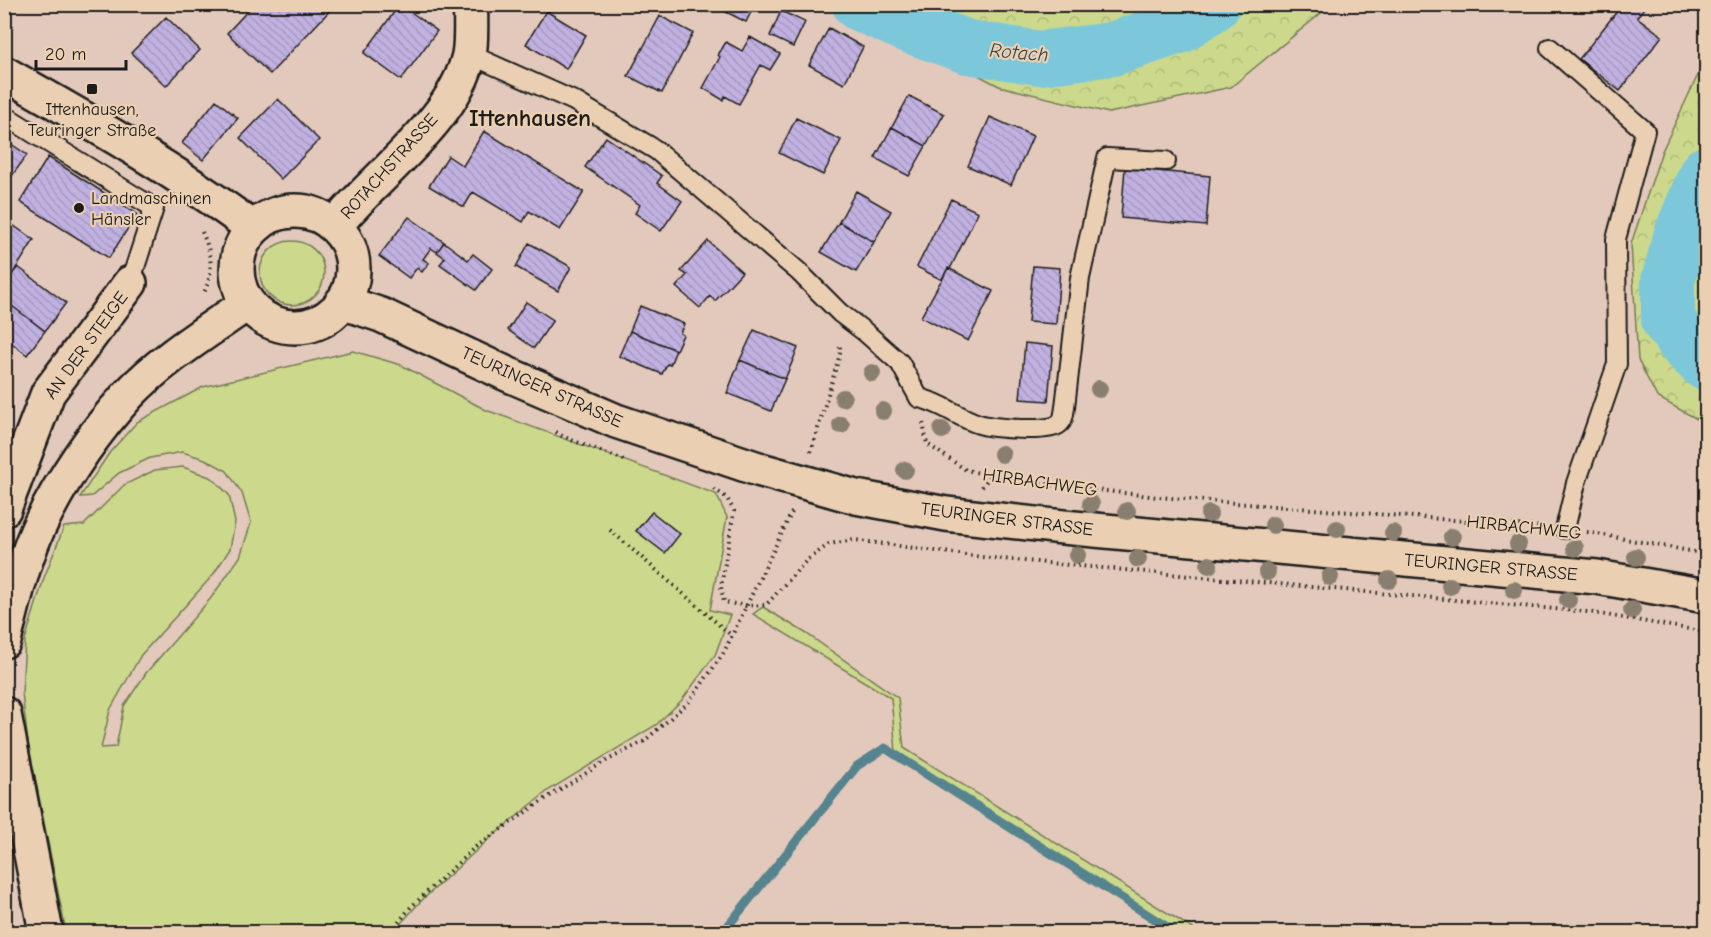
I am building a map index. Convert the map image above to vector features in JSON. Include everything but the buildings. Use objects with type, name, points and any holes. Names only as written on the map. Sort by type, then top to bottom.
[{"type":"street","name":"ROTACHSTRASSE","points":[[335,226],[358,198],[418,140],[457,88],[469,54],[471,4]]},
{"type":"street","points":[[4,73],[86,120],[219,203],[253,228]]},
{"type":"street","points":[[303,211],[320,216],[335,226],[348,247],[353,271],[350,287],[342,302],[330,315],[314,324],[295,327],[277,324],[261,316],[248,303],[240,288],[237,273],[238,256],[243,241],[253,228],[267,217],[285,212],[303,211]]},
{"type":"street","name":"AN DER STEIGE","points":[[4,509],[48,393],[130,283]]},
{"type":"street","name":"TEURINGER STRASSE","points":[[342,302],[381,315],[507,374],[616,421],[761,470],[856,497],[946,514],[1597,577],[1707,596]]},
{"type":"street","points":[[4,641],[14,598],[36,534],[54,496],[86,447],[129,394],[164,364],[248,303]]},
{"type":"street","points":[[4,519],[36,534]]},
{"type":"street","points":[[5,717],[46,933]]},
{"type":"lane","points":[[1550,48],[1645,131],[1616,239],[1617,364],[1576,483],[1565,529]]},
{"type":"lane","points":[[469,54],[574,101],[656,150],[799,272],[840,313],[900,363],[919,398],[944,406],[980,424],[1038,429],[1059,425],[1063,419],[1065,407],[1080,278],[1107,158],[1167,161]]},
{"type":"lane","points":[[4,115],[154,208],[130,283]]},
{"type":"path","points":[[811,453],[840,354],[840,313]]},
{"type":"path","name":"HIRBACHWEG","points":[[919,398],[927,444],[966,470],[1011,480],[1158,497],[1565,529],[1707,554]]},
{"type":"path","points":[[547,426],[564,437],[613,457],[633,462]]},
{"type":"path","points":[[703,485],[727,498],[734,511],[721,587],[724,602],[745,606],[766,605],[806,561],[829,544],[855,540],[981,557],[1588,612],[1707,632]]},
{"type":"path","points":[[391,933],[410,908],[474,848],[566,786],[644,742],[689,702],[723,654],[794,509]]},
{"type":"path","points":[[610,530],[732,636]]},
{"type":"green space","points":[[981,4],[999,12],[1035,4],[1331,5],[1231,87],[1109,113],[999,86],[844,5]]},
{"type":"green space","points":[[1706,58],[1706,424],[1657,397],[1638,360],[1631,244],[1662,151]]},
{"type":"green space","points":[[292,241],[315,250],[324,273],[315,296],[292,305],[269,296],[260,273],[269,250]]},
{"type":"green space","points":[[353,351],[401,365],[486,410],[716,494],[727,517],[710,610],[730,615],[715,655],[682,700],[656,725],[549,790],[489,839],[420,902],[393,932],[66,932],[28,742],[22,693],[25,640],[44,578],[64,527],[84,525],[124,485],[155,470],[183,467],[212,478],[229,495],[235,522],[230,549],[213,575],[141,655],[110,710],[101,748],[116,747],[124,706],[146,673],[211,598],[240,557],[251,523],[242,493],[227,471],[205,459],[182,452],[150,458],[119,473],[92,496],[80,497],[110,452],[137,422],[203,387]]},
{"type":"green space","points":[[763,607],[807,634],[898,698],[904,748],[1198,932],[1172,932],[896,752],[891,698],[753,614]]},
{"type":"waterway","name":"Rotach","points":[[859,4],[906,25],[968,47],[1040,58],[1112,49],[1179,27],[1214,4]]},
{"type":"waterway","name":"Rotach","points":[[1706,173],[1681,234],[1668,281],[1668,320],[1687,346],[1706,364]]},
{"type":"waterway","points":[[723,932],[857,766],[885,748],[1175,932]]},
{"type":"place","name":"Ittenhausen, Teuringer Straße","points":[[92,89]]},
{"type":"place","name":"Landmaschinen Hänsler","points":[[79,208]]},
{"type":"district","name":"Ittenhausen","points":[[530,118]]}]
